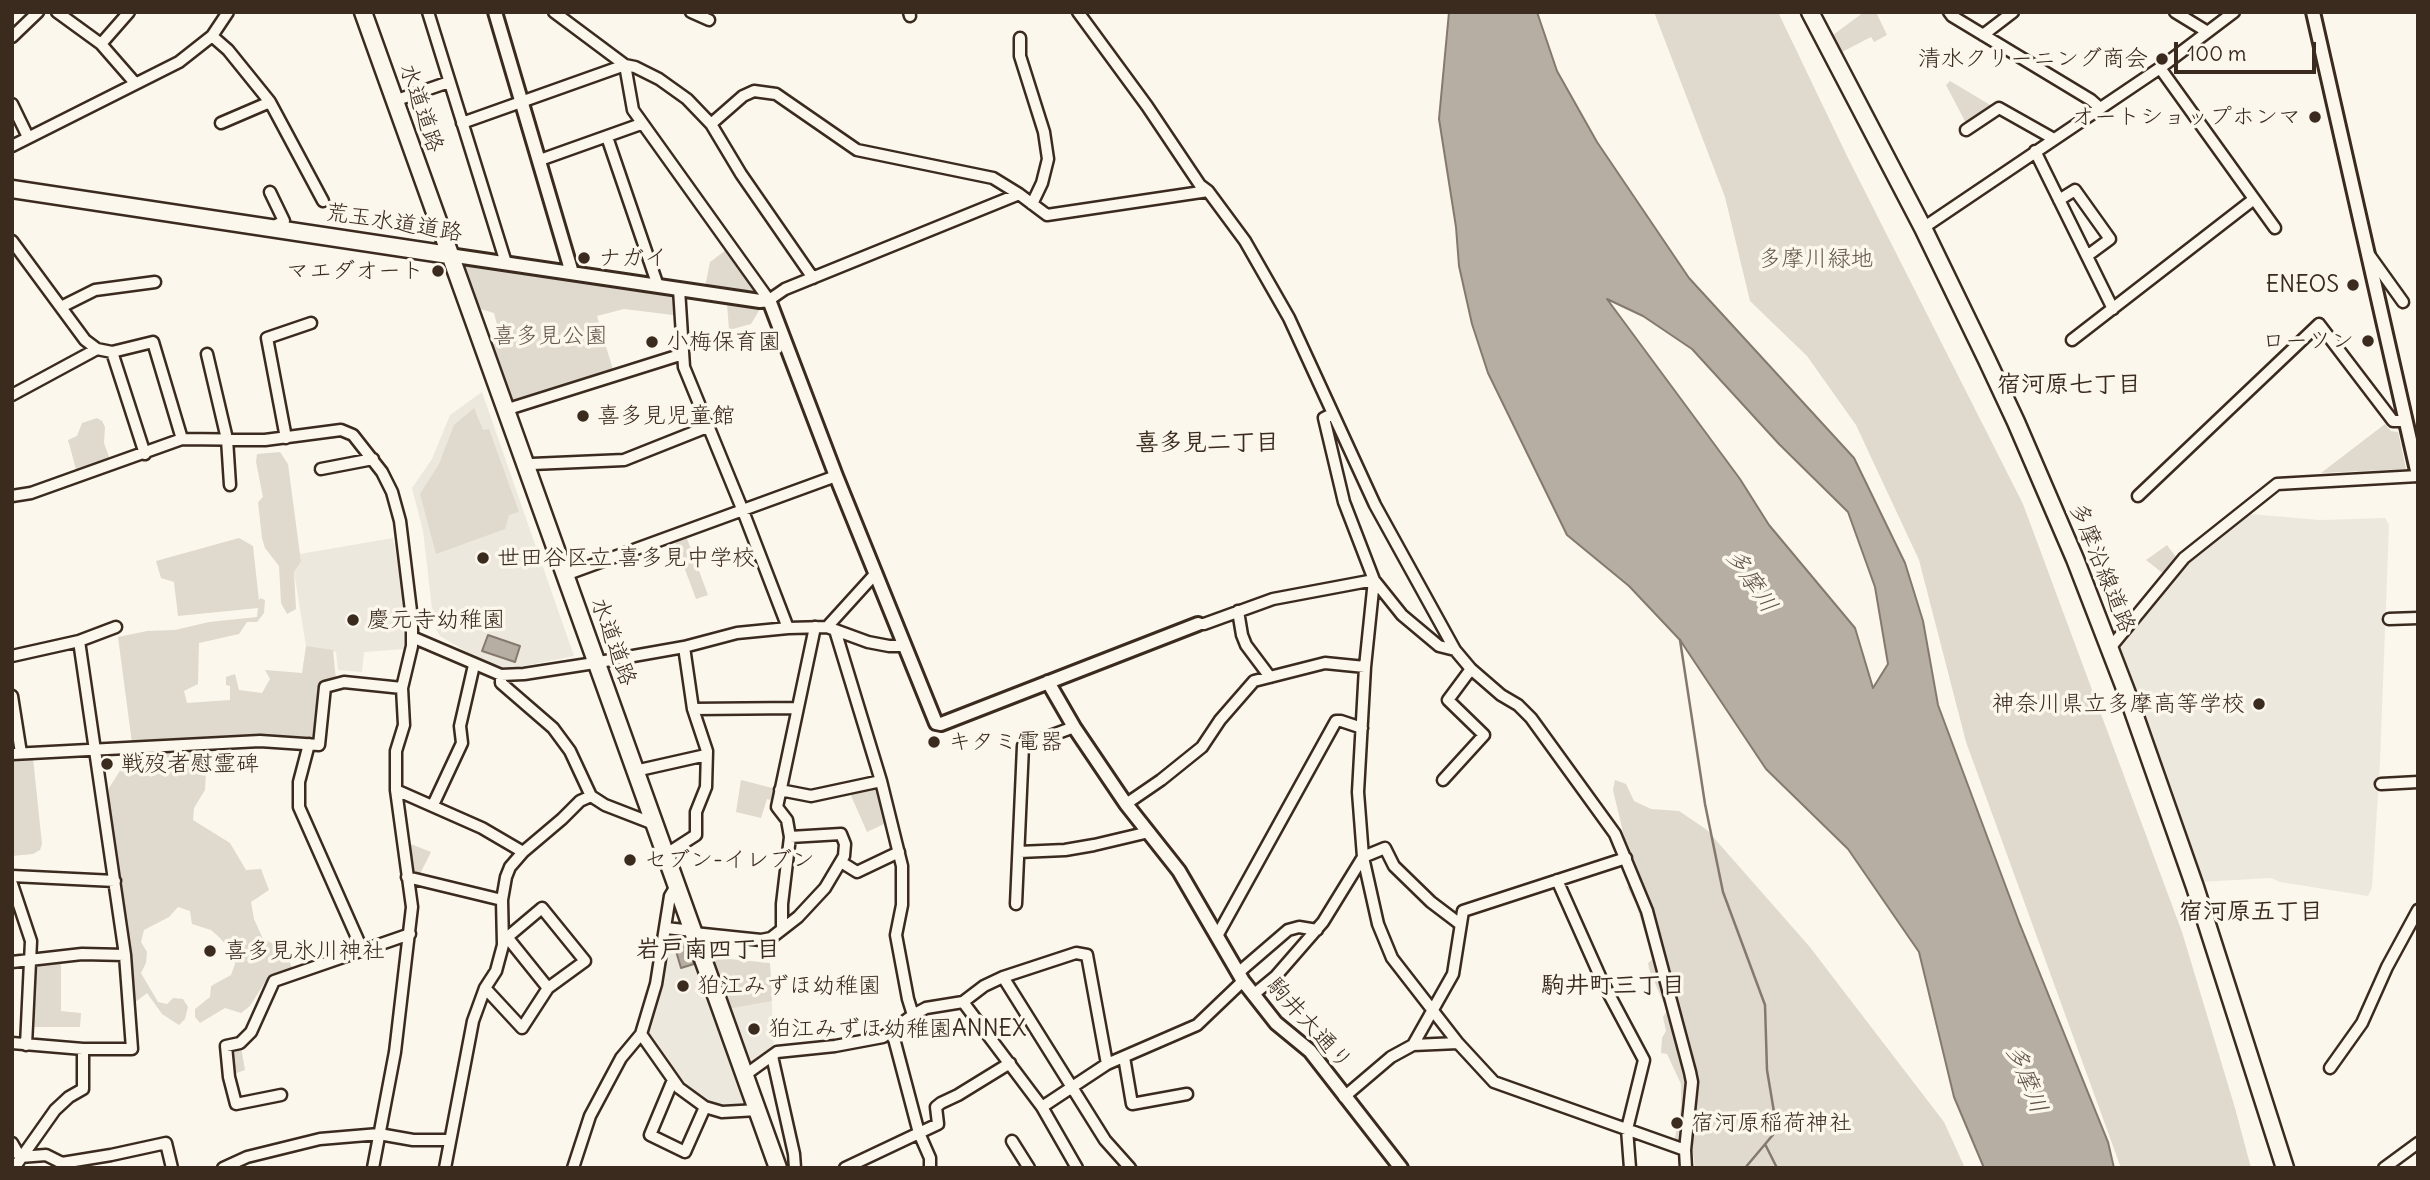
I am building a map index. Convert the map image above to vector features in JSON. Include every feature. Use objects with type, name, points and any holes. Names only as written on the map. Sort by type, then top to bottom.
[{"type":"main road","name":"水道道路","points":[[363,12],[778,1168]]},
{"type":"main road","name":"多摩沿線道路","points":[[1810,12],[1923,229],[2017,422],[2110,648],[2195,887],[2285,1168]]},
{"type":"main road","name":"荒玉水道道路","points":[[12,189],[449,255]]},
{"type":"street","points":[[12,37],[38,12]]},
{"type":"street","points":[[57,12],[101,44],[135,83]]},
{"type":"street","points":[[101,44],[129,12]]},
{"type":"street","points":[[12,146],[179,62],[212,36],[228,12]]},
{"type":"street","points":[[428,12],[506,263]]},
{"type":"street","points":[[495,12],[572,273]]},
{"type":"street","points":[[554,12],[625,65],[635,67],[668,85],[687,99],[711,124],[741,174],[813,278]]},
{"type":"street","points":[[691,12],[709,20]]},
{"type":"street","points":[[1078,12],[1147,106],[1200,185],[1208,191],[1245,242],[1289,318],[1375,505],[1455,650],[1471,669],[1531,718],[1615,834],[1647,911],[1692,1082],[1685,1150],[1686,1168]]},
{"type":"street","points":[[1983,35],[2013,12]]},
{"type":"street","points":[[2175,12],[2206,31]]},
{"type":"street","points":[[1923,229],[2160,68],[2234,12]]},
{"type":"street","points":[[2110,648],[2184,558],[2277,484],[2418,475],[2313,12]]},
{"type":"street","points":[[1952,14],[2100,108]]},
{"type":"street","points":[[212,36],[228,50],[270,102],[323,201]]},
{"type":"street","points":[[1020,38],[1020,56],[1044,132],[1048,159],[1042,183],[1032,204]]},
{"type":"street","points":[[461,123],[625,65]]},
{"type":"street","points":[[625,65],[633,110],[641,124],[769,300],[836,476],[936,723],[941,724],[1198,624],[1273,599],[1374,580]]},
{"type":"street","points":[[2160,68],[2275,228]]},
{"type":"street","points":[[394,101],[449,82]]},
{"type":"street","points":[[711,124],[743,96],[754,91],[776,94],[857,150],[993,178],[1046,215],[1208,191]]},
{"type":"street","points":[[220,123],[270,102]]},
{"type":"street","points":[[12,104],[28,137]]},
{"type":"street","points":[[1966,130],[1999,108],[2054,139]]},
{"type":"street","points":[[540,160],[641,124]]},
{"type":"street","points":[[607,136],[658,286]]},
{"type":"street","points":[[2035,151],[2113,309]]},
{"type":"street","points":[[2059,200],[2075,190],[2110,239],[2087,256]]},
{"type":"street","points":[[270,192],[284,221],[270,229]]},
{"type":"street","points":[[769,300],[785,289],[1019,194]]},
{"type":"street","points":[[2072,340],[2254,199]]},
{"type":"street","points":[[12,241],[85,340],[97,349],[113,352],[153,342],[182,439]]},
{"type":"street","points":[[2366,250],[2403,302]]},
{"type":"street","name":"荒玉水道道路","points":[[449,255],[760,301],[769,300]]},
{"type":"street","points":[[61,307],[95,290],[155,282]]},
{"type":"street","points":[[679,289],[684,367],[788,628]]},
{"type":"street","points":[[286,438],[267,338],[310,323]]},
{"type":"street","points":[[2138,496],[2319,324],[2393,421],[2406,421]]},
{"type":"street","points":[[12,394],[97,349]]},
{"type":"street","points":[[113,352],[145,454]]},
{"type":"street","points":[[207,354],[227,439],[230,485]]},
{"type":"street","points":[[505,410],[683,354]]},
{"type":"street","points":[[1332,414],[1324,418],[1343,502],[1374,580],[1402,615],[1439,646],[1455,650]]},
{"type":"street","points":[[526,467],[532,464],[624,460],[707,427]]},
{"type":"street","points":[[12,496],[31,493],[182,439],[286,438],[341,430],[353,435],[373,459],[392,492],[400,521],[412,636],[402,688],[404,725],[396,751],[396,790],[412,907],[395,1052],[373,1168]]},
{"type":"street","points":[[321,469],[373,459]]},
{"type":"street","points":[[565,575],[836,476]]},
{"type":"street","points":[[831,628],[876,573]]},
{"type":"street","points":[[1374,580],[1365,667],[1358,792],[1363,857],[1378,924],[1388,949],[1403,973],[1458,1043],[1494,1082],[1685,1150]]},
{"type":"street","points":[[1238,611],[1241,635],[1270,677]]},
{"type":"street","points":[[2389,619],[2418,618]]},
{"type":"street","points":[[12,656],[79,641],[116,627]]},
{"type":"street","points":[[782,929],[782,904],[790,837],[788,820],[777,807],[815,627]]},
{"type":"street","points":[[412,636],[501,675],[524,674],[684,647],[737,633],[788,628],[831,628],[868,642],[904,646]]},
{"type":"street","points":[[831,628],[881,781],[902,866],[903,888],[896,935],[913,1015]]},
{"type":"street","points":[[12,1043],[83,1049],[132,1049],[125,955],[79,641]]},
{"type":"street","points":[[665,855],[696,835],[696,812],[706,787],[706,755],[693,709],[684,647]]},
{"type":"street","points":[[1126,804],[1202,747],[1220,720],[1254,681],[1325,663],[1365,667]]},
{"type":"street","points":[[433,805],[462,743],[460,726],[474,665]]},
{"type":"street","points":[[1443,780],[1484,735],[1448,700],[1471,669]]},
{"type":"street","points":[[501,675],[501,683],[553,728],[570,751],[591,796],[605,806],[654,824]]},
{"type":"street","points":[[12,696],[16,754],[260,741],[319,745],[325,687],[344,682],[402,688]]},
{"type":"street","name":"駒井大通り","points":[[1048,682],[1074,727],[1126,804],[1179,871],[1253,995],[1276,1023],[1310,1051],[1401,1168]]},
{"type":"street","points":[[693,709],[797,708]]},
{"type":"street","points":[[1217,936],[1336,722],[1341,720],[1362,728]]},
{"type":"street","points":[[1016,904],[1023,746],[1074,727]]},
{"type":"street","points":[[309,744],[299,782],[299,807],[362,949]]},
{"type":"street","points":[[635,771],[706,755]]},
{"type":"street","points":[[780,790],[811,796],[881,781]]},
{"type":"street","points":[[2381,784],[2418,782]]},
{"type":"street","points":[[396,790],[482,828],[523,852]]},
{"type":"street","points":[[445,1168],[473,1021],[485,988],[496,971],[505,938],[502,900],[510,867],[580,801],[591,796]]},
{"type":"street","points":[[1019,852],[1084,847],[1149,832]]},
{"type":"street","points":[[666,928],[761,940],[771,938],[798,917],[825,888],[844,856],[845,845],[841,834],[790,837]]},
{"type":"street","points":[[1253,995],[1276,976],[1317,930],[1363,857],[1385,848],[1394,866],[1431,902],[1460,924]]},
{"type":"street","points":[[841,862],[857,872],[899,852]]},
{"type":"street","points":[[1413,1045],[1453,974],[1463,911],[1626,858]]},
{"type":"street","points":[[12,876],[115,881]]},
{"type":"street","points":[[407,877],[502,900]]},
{"type":"street","points":[[1557,880],[1644,1060],[1627,1129],[1630,1168]]},
{"type":"street","points":[[12,884],[31,941],[26,1045]]},
{"type":"street","points":[[573,1168],[590,1116],[621,1058],[641,1034],[656,984],[670,896],[677,887]]},
{"type":"street","points":[[485,988],[522,1028],[548,988],[585,961],[542,908],[505,938]]},
{"type":"street","points":[[2330,1068],[2362,1023],[2387,967],[2418,910]]},
{"type":"street","points":[[1042,1107],[1107,1064],[1197,1025],[1240,977],[1288,930],[1299,927],[1317,930]]},
{"type":"street","points":[[281,1095],[236,1104],[229,1077],[226,1046],[240,1043],[251,1032],[274,981],[410,934]]},
{"type":"street","points":[[505,938],[548,988]]},
{"type":"street","points":[[745,1075],[777,1052],[835,1046],[883,1037],[926,1008],[963,1002],[984,986],[1003,977],[1076,953],[1087,955],[1107,1064]]},
{"type":"street","points":[[12,962],[82,954],[125,955]]},
{"type":"street","points":[[1003,977],[1105,1140],[1130,1168]]},
{"type":"street","points":[[963,1002],[1042,1107],[1077,1168]]},
{"type":"street","points":[[892,1031],[919,1133],[930,1158],[930,1168]]},
{"type":"street","points":[[641,1034],[673,1080],[705,1107],[722,1112],[758,1110]]},
{"type":"street","points":[[1344,1097],[1391,1057],[1413,1045],[1458,1043]]},
{"type":"street","points":[[13,1168],[55,1110],[83,1089],[83,1049]]},
{"type":"street","points":[[772,1056],[795,1168]]},
{"type":"street","points":[[1124,1058],[1132,1104],[1187,1094]]},
{"type":"street","points":[[845,1168],[938,1124],[936,1107],[1010,1063]]},
{"type":"street","points":[[673,1080],[650,1135],[685,1152],[705,1107]]},
{"type":"street","points":[[223,1168],[247,1157],[320,1139],[379,1134],[414,1140],[449,1140]]},
{"type":"street","points":[[1012,1140],[1029,1168]]},
{"type":"street","points":[[12,1143],[20,1157]]},
{"type":"street","points":[[20,1157],[46,1155],[62,1163],[111,1156],[166,1143],[172,1168]]},
{"type":"street","points":[[2385,1168],[2418,1143]]},
{"type":"shaded area","name":"世田谷区立 喜多見中学校","points":[[482,392],[574,656],[504,670],[494,668],[440,636],[434,626],[423,531],[412,488],[432,459],[450,415]]},
{"type":"shaded area","name":"神奈川県立多摩高等学校","points":[[2250,514],[2320,520],[2385,518],[2389,525],[2380,762],[2372,888],[2368,896],[2280,882],[2271,878],[2200,882],[2116,646],[2185,562]]},
{"type":"shaded area","name":"慶元寺幼稚園","points":[[393,538],[403,593],[404,649],[364,652],[362,672],[338,670],[336,652],[306,646],[294,572],[301,562],[300,554]]},
{"type":"shaded area","name":"狛江みずほ幼稚園","points":[[688,933],[750,1105],[724,1108],[706,1101],[666,1066],[648,1038],[669,934]]},
{"type":"shaded area","name":"狛江みずほ幼稚園ANNEX","points":[[770,963],[774,1050],[748,1068],[727,1009]]},
{"type":"green space","name":"多摩川緑地","points":[[1654,12],[1778,12],[1847,156],[2023,504],[2182,932],[2251,1168],[2121,1168],[1966,742],[1919,560],[1856,425],[1807,356],[1750,301],[1725,197]]},
{"type":"green space","points":[[1864,12],[1876,12],[1887,35],[1874,42],[1871,37],[1838,54],[1829,38]]},
{"type":"green space","points":[[1950,81],[1992,106],[1991,110],[1967,125],[1946,85]]},
{"type":"green space","points":[[730,247],[761,294],[705,287],[710,262]]},
{"type":"green space","name":"喜多見公園","points":[[461,265],[674,294],[673,315],[624,309],[597,316],[613,370],[510,401],[489,347],[501,340],[494,313],[474,307]]},
{"type":"green space","points":[[727,303],[760,309],[751,324],[729,330]]},
{"type":"green space","points":[[474,408],[483,430],[489,429],[519,512],[509,515],[505,529],[436,554],[420,494],[439,464],[454,425]]},
{"type":"green space","points":[[97,418],[105,427],[104,443],[111,462],[77,473],[68,440],[77,436],[82,423]]},
{"type":"green space","points":[[2385,424],[2391,431],[2398,432],[2406,469],[2321,473]]},
{"type":"green space","points":[[280,452],[288,464],[301,562],[294,572],[296,609],[287,614],[281,603],[279,566],[265,548],[262,538],[258,502],[263,497],[256,462],[257,454]]},
{"type":"green space","points":[[686,536],[708,595],[696,599],[674,540]]},
{"type":"green space","points":[[239,538],[253,546],[259,601],[260,598],[265,600],[264,613],[257,622],[247,622],[239,634],[199,643],[198,684],[184,691],[187,703],[230,700],[230,686],[226,685],[226,677],[235,674],[239,690],[262,693],[270,679],[265,670],[302,673],[306,646],[333,650],[336,680],[318,683],[316,740],[254,735],[132,743],[118,637],[257,617],[258,608],[178,616],[174,582],[161,578],[156,561]]},
{"type":"green space","points":[[2167,545],[2176,561],[2165,575],[2146,560]]},
{"type":"green space","points":[[217,749],[202,761],[206,772],[205,790],[194,808],[193,820],[230,843],[246,870],[261,869],[269,890],[251,902],[254,919],[263,939],[285,949],[292,968],[265,982],[250,1006],[241,1013],[225,1008],[200,1023],[195,1017],[195,1009],[210,997],[211,986],[231,975],[235,964],[229,948],[219,937],[211,930],[192,924],[190,911],[178,907],[169,917],[144,930],[141,942],[147,952],[141,973],[158,1002],[167,1004],[173,998],[183,999],[188,1007],[185,1019],[179,1025],[162,1014],[147,993],[137,1001],[133,1000],[109,788],[123,766],[124,756]]},
{"type":"green space","points":[[33,758],[42,844],[40,850],[33,854],[12,856],[12,760]]},
{"type":"green space","points":[[741,780],[780,790],[778,802],[767,799],[761,818],[736,812]]},
{"type":"green space","points":[[1615,780],[1626,784],[1634,801],[1651,809],[1679,811],[1707,830],[1809,946],[1944,1122],[1965,1168],[1695,1168],[1689,1146],[1695,1086],[1685,1029],[1656,928],[1628,853],[1613,790]]},
{"type":"green space","points":[[875,785],[886,823],[867,832],[849,791]]},
{"type":"green space","points":[[403,841],[431,852],[417,880],[407,877]]},
{"type":"green space","points":[[1632,884],[1651,938],[1686,1077],[1682,1146],[1674,1143],[1677,1128],[1675,1124],[1679,1121],[1681,1106],[1681,1084],[1667,1054],[1661,1053],[1662,1038],[1666,1031],[1663,1017],[1667,1011],[1649,969],[1648,963],[1653,959],[1636,904],[1627,887]]},
{"type":"green space","points":[[709,957],[770,963],[772,1001],[727,1009]]},
{"type":"green space","points":[[61,961],[61,1011],[81,1013],[80,1027],[31,1027],[34,962]]},
{"type":"green space","points":[[241,1047],[245,1070],[231,1075],[229,1054]]},
{"type":"water","name":"多摩川","points":[[1449,12],[1537,12],[1557,71],[1597,142],[1689,278],[1854,458],[1905,563],[1923,621],[1938,705],[2019,922],[2108,1142],[2114,1168],[1984,1168],[1954,1097],[1919,952],[1848,849],[1766,769],[1680,640],[1629,586],[1567,535],[1488,373],[1472,324],[1459,266],[1456,227],[1439,119]],"holes":[[[1607,299],[1643,316],[1692,349],[1779,444],[1848,512],[1875,587],[1888,664],[1873,688],[1855,628],[1769,525],[1740,479]]]},
{"type":"water","points":[[488,635],[520,646],[515,662],[482,651]]},
{"type":"water","points":[[686,938],[694,964],[681,968],[673,941]]},
{"type":"waterway","points":[[1680,640],[1705,804],[1723,892],[1765,1005],[1767,1070],[1777,1130],[1745,1168]]},
{"type":"waterway","points":[[1765,1144],[1777,1168]]},
{"type":"place","name":"清水クリーニング商会","points":[[2162,59]]},
{"type":"place","name":"オートショップホンマ","points":[[2315,117]]},
{"type":"place","name":"ナガイ","points":[[584,258]]},
{"type":"place","name":"マエダオート","points":[[438,271]]},
{"type":"place","name":"ENEOS","points":[[2353,285]]},
{"type":"place","name":"ローソン","points":[[2368,341]]},
{"type":"place","name":"小梅保育園","points":[[652,342]]},
{"type":"place","name":"喜多見児童館","points":[[583,416]]},
{"type":"place","name":"世田谷区立 喜多見中学校","points":[[483,558]]},
{"type":"place","name":"慶元寺幼稚園","points":[[353,620]]},
{"type":"place","name":"神奈川県立多摩高等学校","points":[[2259,704]]},
{"type":"place","name":"キタミ電器","points":[[934,742]]},
{"type":"place","name":"戦歿者慰霊碑","points":[[107,764]]},
{"type":"place","name":"セブン-イレブン","points":[[630,860]]},
{"type":"place","name":"喜多見氷川神社","points":[[210,951]]},
{"type":"place","name":"狛江みずほ幼稚園","points":[[683,986]]},
{"type":"place","name":"狛江みずほ幼稚園ANNEX","points":[[754,1029]]},
{"type":"place","name":"宿河原稲荷神社","points":[[1677,1123]]},
{"type":"district","name":"宿河原七丁目","points":[[2069,385]]},
{"type":"district","name":"喜多見二丁目","points":[[1207,443]]},
{"type":"district","name":"宿河原五丁目","points":[[2251,912]]},
{"type":"district","name":"岩戸南四丁目","points":[[708,950]]},
{"type":"district","name":"駒井町三丁目","points":[[1613,986]]}]
